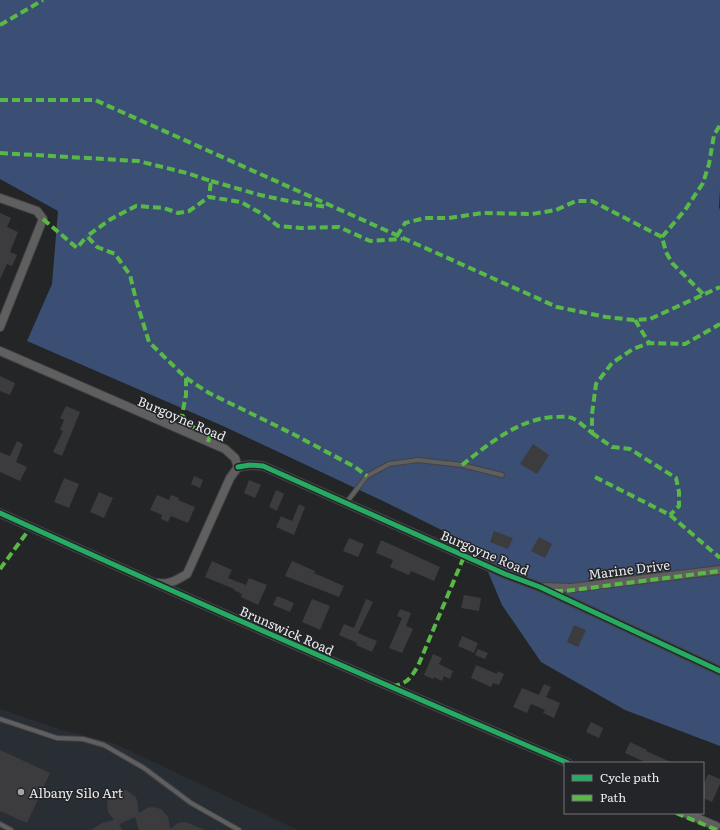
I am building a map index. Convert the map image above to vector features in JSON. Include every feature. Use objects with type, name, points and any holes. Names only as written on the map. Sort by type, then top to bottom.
[{"type":"street","points":[[0,198],[37,211],[43,219],[0,327]]},
{"type":"street","name":"Burgoyne Road","points":[[0,351],[225,449],[235,458],[238,467],[250,465],[263,466],[504,574],[540,587],[720,670]]},
{"type":"street","points":[[147,581],[164,584],[176,581],[186,574],[230,478],[238,467]]},
{"type":"street","name":"Brunswick Road","points":[[0,513],[147,581],[566,762]]},
{"type":"street","name":"Marine Drive","points":[[540,587],[571,588],[720,570]]},
{"type":"street","points":[[687,814],[716,826]]},
{"type":"lane","points":[[346,503],[367,476],[389,464],[418,460],[462,465],[502,475]]},
{"type":"lane","points":[[0,719],[57,738],[83,739],[104,745],[144,768],[191,804],[239,830]]},
{"type":"lane","points":[[0,824],[12,830]]},
{"type":"shaded area","points":[[0,0],[720,0],[720,746],[625,710],[541,662],[502,605],[478,548],[385,502],[223,426],[27,341],[52,284],[58,211],[0,179]]},
{"type":"shaded area","points":[[0,709],[62,730],[113,743],[298,830],[0,830]]},
{"type":"building","points":[[0,213],[11,218],[7,227],[18,232],[10,252],[17,255],[12,266],[7,264],[0,279]]},
{"type":"building","points":[[0,376],[15,383],[10,395],[0,391]]},
{"type":"building","points":[[66,406],[80,412],[62,456],[53,452],[63,431],[60,430],[64,420],[60,418]]},
{"type":"building","points":[[17,441],[23,444],[16,462],[27,467],[20,481],[0,472],[0,452],[10,456]]},
{"type":"building","points":[[533,444],[549,455],[537,474],[520,464]]},
{"type":"building","points":[[194,476],[203,480],[200,488],[191,484]]},
{"type":"building","points":[[64,478],[79,484],[69,508],[54,502]]},
{"type":"building","points":[[249,480],[261,485],[255,498],[244,493]]},
{"type":"building","points":[[276,490],[284,494],[277,511],[269,507]]},
{"type":"building","points":[[99,492],[113,498],[104,518],[90,512]]},
{"type":"building","points":[[157,495],[169,500],[171,495],[179,498],[178,500],[195,507],[188,523],[171,516],[168,522],[161,519],[162,515],[150,510]]},
{"type":"building","points":[[299,504],[305,507],[294,535],[276,527],[281,516],[292,521]]},
{"type":"building","points":[[494,531],[513,538],[508,549],[490,542]]},
{"type":"building","points":[[539,537],[552,544],[545,558],[531,551]]},
{"type":"building","points":[[349,538],[364,544],[358,557],[343,551]]},
{"type":"building","points":[[381,540],[440,567],[434,581],[411,571],[409,575],[390,567],[393,560],[376,553]]},
{"type":"building","points":[[212,561],[232,570],[228,578],[246,585],[249,578],[267,585],[258,605],[241,597],[242,594],[234,589],[205,577]]},
{"type":"building","points":[[292,561],[315,571],[314,573],[344,586],[339,597],[285,576]]},
{"type":"building","points":[[464,595],[481,598],[479,611],[461,608]]},
{"type":"building","points":[[277,596],[294,603],[290,612],[273,605]]},
{"type":"building","points":[[312,599],[330,606],[320,630],[302,622]]},
{"type":"building","points":[[366,599],[373,602],[358,633],[377,641],[372,652],[339,635],[344,624],[354,628]]},
{"type":"building","points":[[400,609],[411,613],[406,626],[413,629],[402,653],[389,648],[402,618],[397,616]]},
{"type":"building","points":[[574,625],[586,630],[578,647],[567,642]]},
{"type":"building","points":[[462,636],[478,643],[474,653],[458,646]]},
{"type":"building","points":[[478,649],[488,653],[485,659],[475,655]]},
{"type":"building","points":[[433,654],[442,658],[439,664],[453,671],[450,679],[444,676],[442,681],[434,677],[433,679],[424,675]]},
{"type":"building","points":[[476,665],[497,674],[498,671],[504,674],[499,685],[493,683],[491,687],[471,678]]},
{"type":"building","points":[[544,684],[551,687],[546,697],[560,703],[554,718],[543,713],[545,710],[531,704],[527,713],[513,707],[522,688],[539,695]]},
{"type":"building","points":[[591,722],[603,728],[599,738],[586,732]]},
{"type":"building","points":[[630,742],[671,762],[645,762],[625,753]]},
{"type":"building","name":"Albany Silo Art","points":[[0,750],[50,773],[27,823],[0,811]]},
{"type":"building","points":[[708,774],[720,779],[720,784],[712,802],[704,798],[704,784]]},
{"type":"building","points":[[121,790],[126,790],[135,796],[139,813],[152,807],[161,809],[168,817],[170,829],[178,823],[183,822],[205,830],[139,830],[135,817],[119,824],[122,830],[91,830],[102,823],[114,820],[108,812],[107,802],[112,794]]},
{"type":"marked path","points":[[0,25],[43,0]]},
{"type":"marked path","points":[[0,100],[95,100],[557,307],[606,317],[633,320],[650,319],[720,287]]},
{"type":"marked path","points":[[662,237],[685,210],[703,183],[709,164],[714,135],[720,125]]},
{"type":"marked path","points":[[0,153],[138,161],[187,173],[211,181],[209,197]]},
{"type":"marked path","points":[[211,181],[260,195],[327,207]]},
{"type":"marked path","points":[[208,442],[210,435],[189,425],[182,415],[186,395],[186,378],[149,342],[130,275],[115,254],[97,247],[87,236],[111,219],[136,206],[164,208],[178,213],[189,211],[209,197],[241,202],[264,215],[278,226],[300,228],[339,227],[370,241],[402,239]]},
{"type":"marked path","points":[[397,236],[405,223],[425,218],[449,218],[483,213],[532,214],[556,210],[576,201],[592,201],[662,237],[666,252],[672,263],[703,294]]},
{"type":"marked path","points":[[43,219],[77,248],[87,236]]},
{"type":"marked path","points":[[635,320],[649,343]]},
{"type":"marked path","points":[[462,465],[493,441],[528,422],[554,417],[568,417],[580,423],[592,433],[592,414],[596,384],[612,363],[633,349],[649,343],[685,344],[720,324]]},
{"type":"marked path","points":[[186,378],[209,393],[293,434],[355,467],[367,476]]},
{"type":"marked path","points":[[592,433],[612,447],[630,449],[676,478],[679,492],[679,506],[670,515]]},
{"type":"marked path","points":[[595,477],[670,515],[720,558]]},
{"type":"marked path","points":[[0,569],[28,531]]},
{"type":"marked path","points":[[392,686],[401,684],[408,680],[418,666],[463,559],[469,561]]},
{"type":"marked path","points":[[555,591],[565,591],[720,571]]},
{"type":"marked path","points":[[678,814],[717,830]]},
{"type":"cycle path","points":[[238,467],[250,465],[263,466],[505,574],[540,587],[720,671]]},
{"type":"cycle path","points":[[0,513],[283,640],[566,762]]},
{"type":"place","name":"Albany Silo Art","points":[[21,792]]}]
